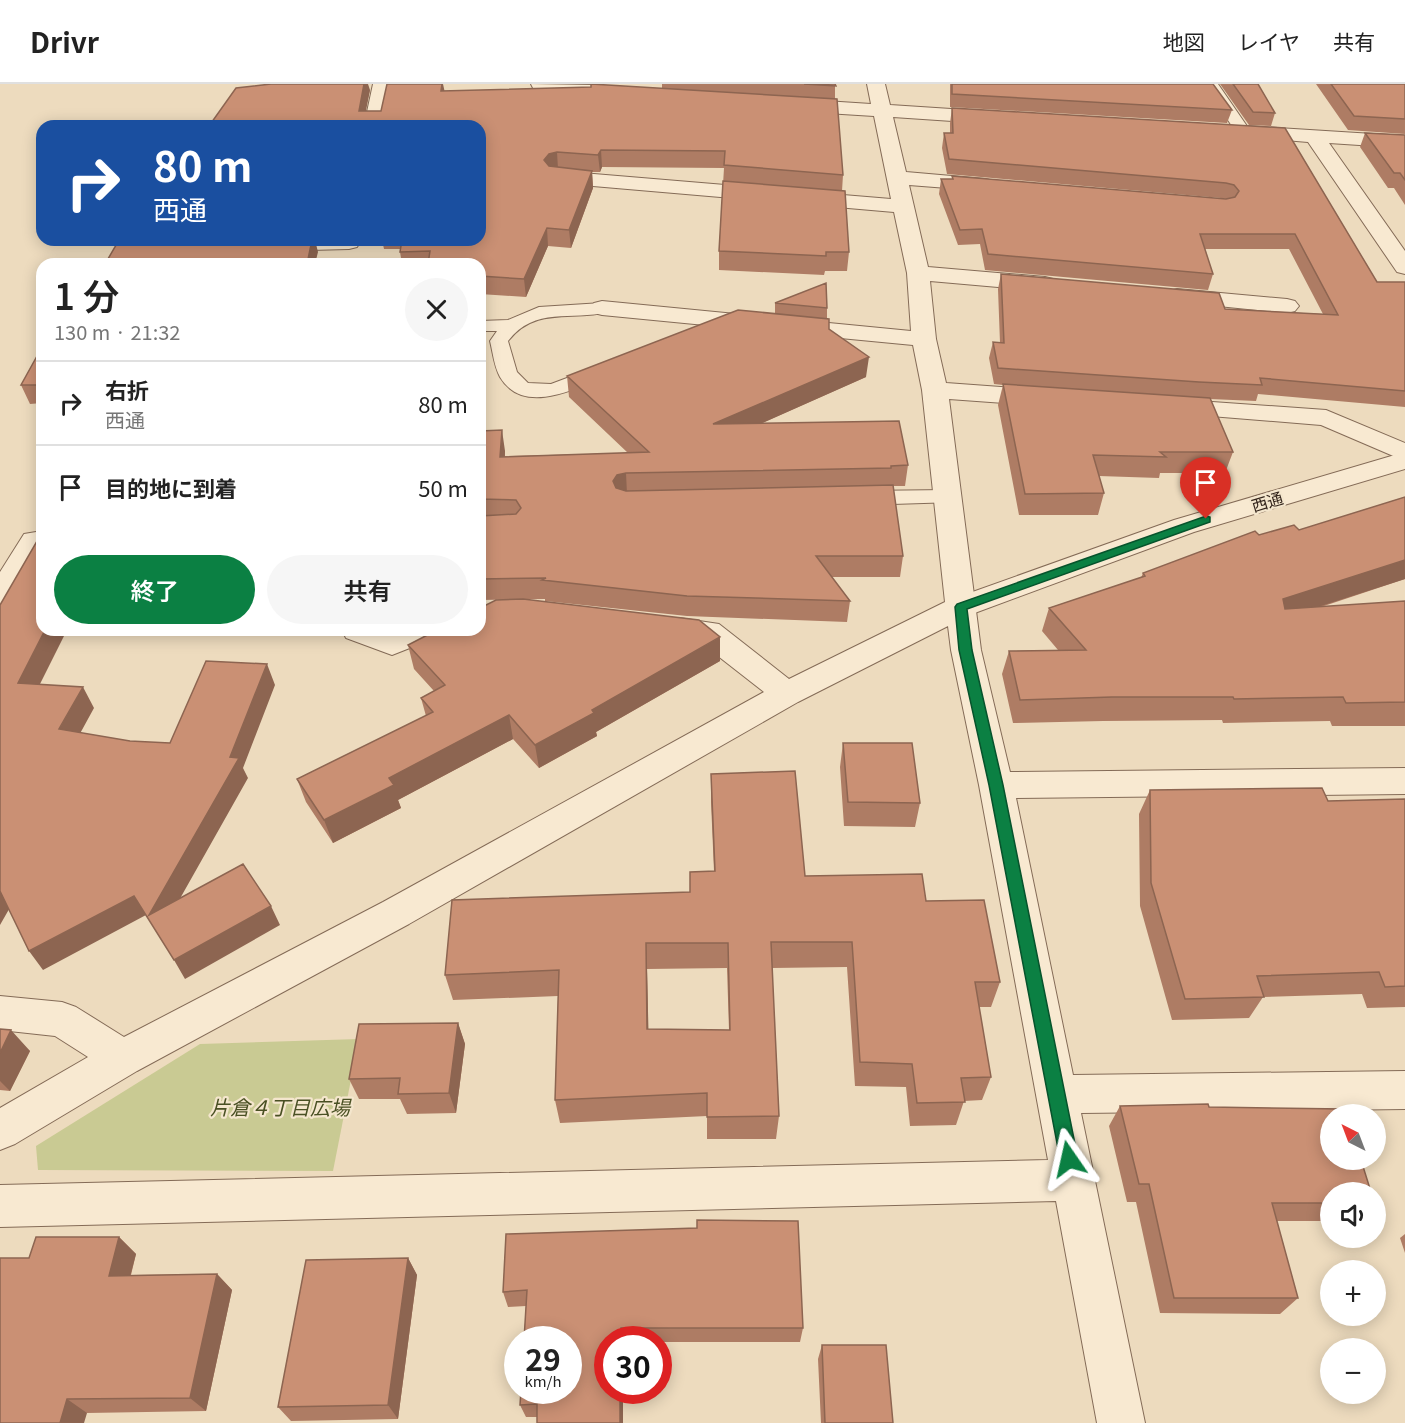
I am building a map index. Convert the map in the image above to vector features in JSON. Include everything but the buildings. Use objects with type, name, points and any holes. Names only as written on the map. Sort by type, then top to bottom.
[{"type":"street","points":[[375,120],[382,84]]},
{"type":"street","points":[[540,84],[542,88],[612,93]]},
{"type":"street","points":[[876,84],[918,273],[924,339],[935,390],[966,650],[996,785],[1121,1423]]},
{"type":"street","points":[[777,104],[1010,118]]},
{"type":"street","points":[[1220,131],[1405,142]]},
{"type":"street","points":[[1314,136],[1405,267]]},
{"type":"street","points":[[558,177],[903,206]]},
{"type":"street","points":[[898,178],[1002,187]]},
{"type":"street","points":[[918,273],[1061,286]]},
{"type":"street","points":[[1156,294],[1287,306]]},
{"type":"street","points":[[602,308],[924,339]]},
{"type":"street","points":[[935,390],[1065,400]]},
{"type":"street","points":[[1148,405],[1326,418],[1405,453]]},
{"type":"street","name":"西通","points":[[0,1130],[123,1058],[396,913],[787,694],[961,607],[1184,526],[1405,460]]},
{"type":"street","points":[[0,595],[36,541]]},
{"type":"street","points":[[651,625],[708,632],[787,694]]},
{"type":"street","points":[[372,636],[392,644],[410,636]]},
{"type":"street","points":[[996,785],[1405,781]]},
{"type":"street","points":[[0,1013],[62,1019],[123,1058]]},
{"type":"street","points":[[1056,1094],[1405,1090]]},
{"type":"street","points":[[0,1206],[1073,1180]]},
{"type":"lane","points":[[1212,86],[1243,132]]},
{"type":"lane","points":[[486,326],[511,325],[538,312],[602,308]]},
{"type":"lane","points":[[691,333],[723,320]]},
{"type":"lane","points":[[511,325],[499,341],[511,380],[527,391],[551,392],[616,365]]},
{"type":"lane","points":[[841,499],[948,497]]},
{"type":"green space","name":"片倉４丁目広場","points":[[359,1039],[333,1171],[38,1170],[36,1146],[200,1044]]},
{"type":"route","points":[[1069,1159],[996,785],[966,650],[961,607],[1206,519]]}]
